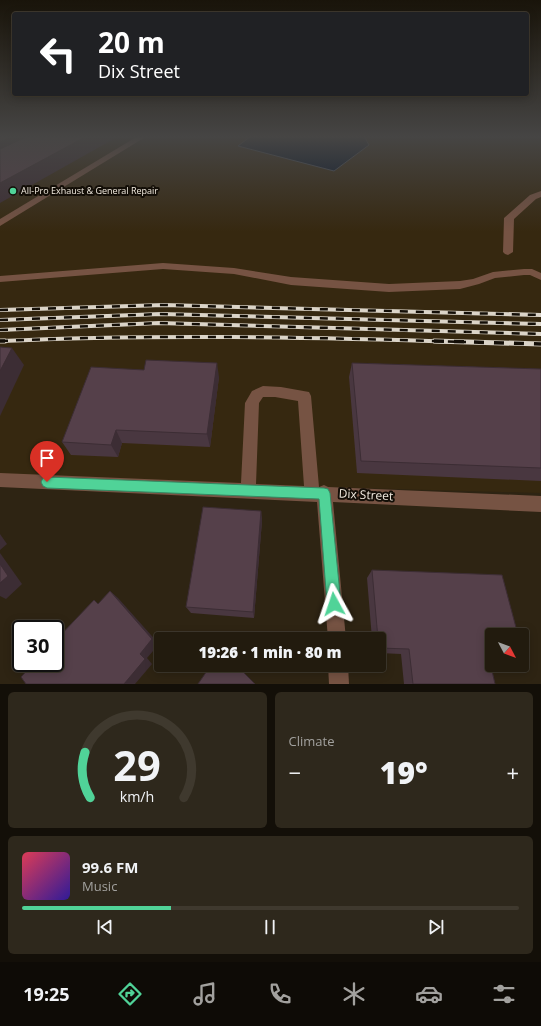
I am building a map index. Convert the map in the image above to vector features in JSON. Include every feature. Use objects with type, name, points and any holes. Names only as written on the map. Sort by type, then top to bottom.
[{"type":"street","points":[[0,223],[91,168]]},
{"type":"street","points":[[508,252],[509,218],[533,196],[541,194]]},
{"type":"street","points":[[0,279],[163,266],[234,271],[292,281],[389,288],[460,285],[475,282],[493,274],[532,272],[541,277]]},
{"type":"street","points":[[248,491],[252,403],[255,396],[261,392],[279,392],[304,396],[336,632]]},
{"type":"street","name":"Dix Street","points":[[0,480],[541,504]]},
{"type":"street","points":[[338,672],[339,684]]},
{"type":"shaded area","points":[[11,168],[541,168],[541,493],[0,478],[0,174]]},
{"type":"water","points":[[322,168],[338,168],[334,171]]},
{"type":"building","points":[[0,168],[28,168],[0,183]]},
{"type":"building","points":[[0,347],[12,348],[0,371]]},
{"type":"building","points":[[146,360],[217,363],[207,434],[116,430],[111,445],[62,442],[91,367],[144,370]]},
{"type":"building","points":[[352,363],[541,369],[541,468],[361,461]]},
{"type":"building","points":[[203,507],[261,511],[253,612],[186,607]]},
{"type":"building","points":[[0,564],[8,576],[0,583]]},
{"type":"building","points":[[372,570],[502,575],[516,628],[485,628],[485,672],[492,672],[495,684],[413,684],[409,649],[386,648],[386,632],[377,632]]},
{"type":"building","points":[[110,591],[152,639],[140,654],[145,659],[124,684],[26,684],[21,677],[26,672],[64,672],[64,632],[94,600],[98,604]]},
{"type":"building","points":[[206,672],[243,672],[255,684],[198,684]]},
{"type":"railway","points":[[0,310],[164,305],[541,315]]},
{"type":"railway","points":[[0,320],[161,314],[541,324]]},
{"type":"railway","points":[[0,330],[159,323],[541,334]]},
{"type":"railway","points":[[5,341],[0,341],[233,337],[466,342]]},
{"type":"railway","points":[[434,341],[541,344]]},
{"type":"place","name":"All-Pro Exhaust & General Repair","points":[[13,191]]},
{"type":"route","points":[[47,482],[324,493],[334,604]]}]
